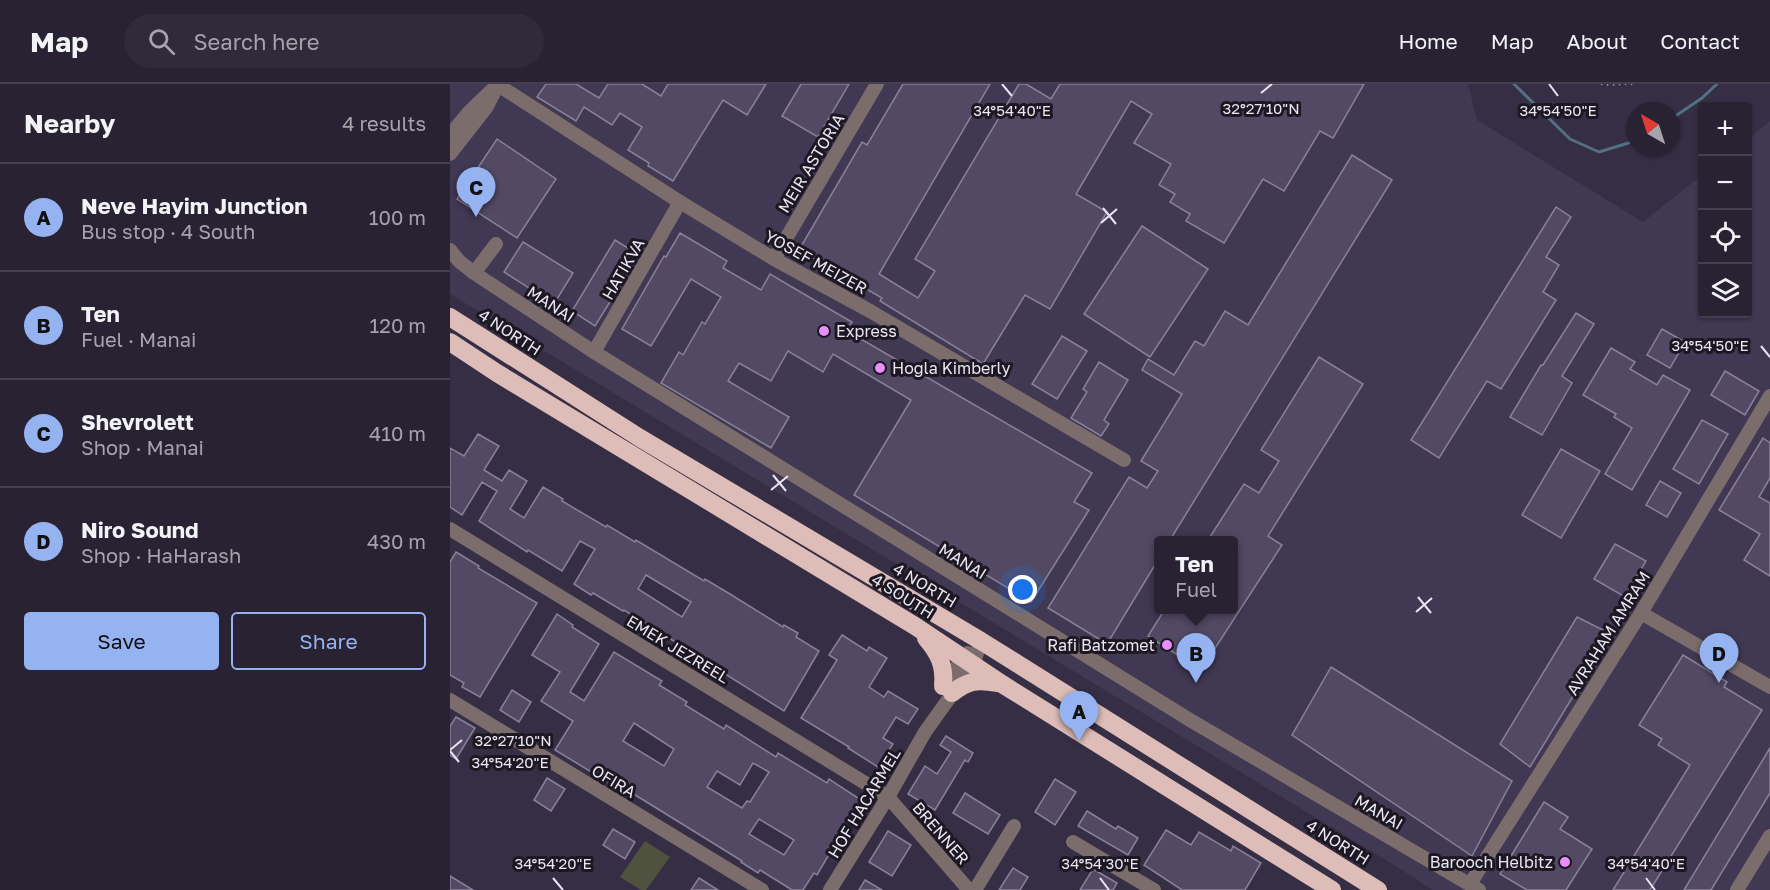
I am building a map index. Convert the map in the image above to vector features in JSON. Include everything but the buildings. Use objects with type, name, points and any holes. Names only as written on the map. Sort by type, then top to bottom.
[{"type":"highway","name":"4 NORTH","points":[[450,317],[640,438],[981,641],[1378,890]]},
{"type":"highway","name":"4 SOUTH","points":[[450,342],[497,373],[915,626],[1002,684],[1332,890]]},
{"type":"highway","points":[[915,626],[935,649],[942,662],[947,690],[971,681],[983,680],[1002,684]]},
{"type":"street","name":"YOSEF MEIZER","points":[[498,84],[680,202],[774,259],[870,311],[1124,460]]},
{"type":"street","points":[[450,135],[469,112],[498,84]]},
{"type":"street","points":[[450,154],[486,108],[498,84]]},
{"type":"street","name":"MEIR ASTORIA","points":[[774,259],[877,84]]},
{"type":"street","name":"HATIKVA","points":[[594,352],[680,202]]},
{"type":"street","points":[[474,273],[496,244]]},
{"type":"street","name":"MANAI","points":[[450,250],[474,273],[594,352],[1190,720],[1474,887]]},
{"type":"street","name":"AVRAHAM AMRAM","points":[[1474,887],[1641,613],[1766,414],[1770,396]]},
{"type":"street","name":"EMEK JEZREEL","points":[[450,529],[888,797]]},
{"type":"street","points":[[1641,613],[1770,687]]},
{"type":"street","name":"HOF HACARMEL","points":[[830,890],[888,797],[947,690],[981,641]]},
{"type":"street","name":"OFIRA","points":[[450,700],[762,890]]},
{"type":"street","name":"BRENNER","points":[[888,797],[969,890]]},
{"type":"street","points":[[975,890],[1014,826]]},
{"type":"street","points":[[1737,890],[1770,836]]},
{"type":"street","points":[[1073,842],[1154,890]]},
{"type":"path","points":[[1601,84],[1604,86],[1636,84]]},
{"type":"shaded area","points":[[450,84],[1468,84],[1477,120],[1643,222],[1698,178],[1698,318],[1752,318],[1752,136],[1770,121],[1770,890],[1432,890],[450,294]]},
{"type":"green space","points":[[645,841],[670,857],[646,890],[641,890],[620,877]]},
{"type":"waterway","points":[[1514,84],[1570,139],[1599,152],[1626,144]]},
{"type":"waterway","points":[[1680,113],[1717,84]]},
{"type":"place","name":"Shevrolett","points":[[476,217]]},
{"type":"place","name":"Express","points":[[824,331]]},
{"type":"place","name":"Hogla Kimberly","points":[[880,368]]},
{"type":"place","name":"Rafi Batzomet","points":[[1167,645]]},
{"type":"place","name":"Ten","points":[[1196,683]]},
{"type":"place","name":"Niro Sound","points":[[1719,683]]},
{"type":"place","name":"Neve Hayim Junction","points":[[1079,741]]},
{"type":"place","name":"Barooch Helbitz","points":[[1565,862]]}]
